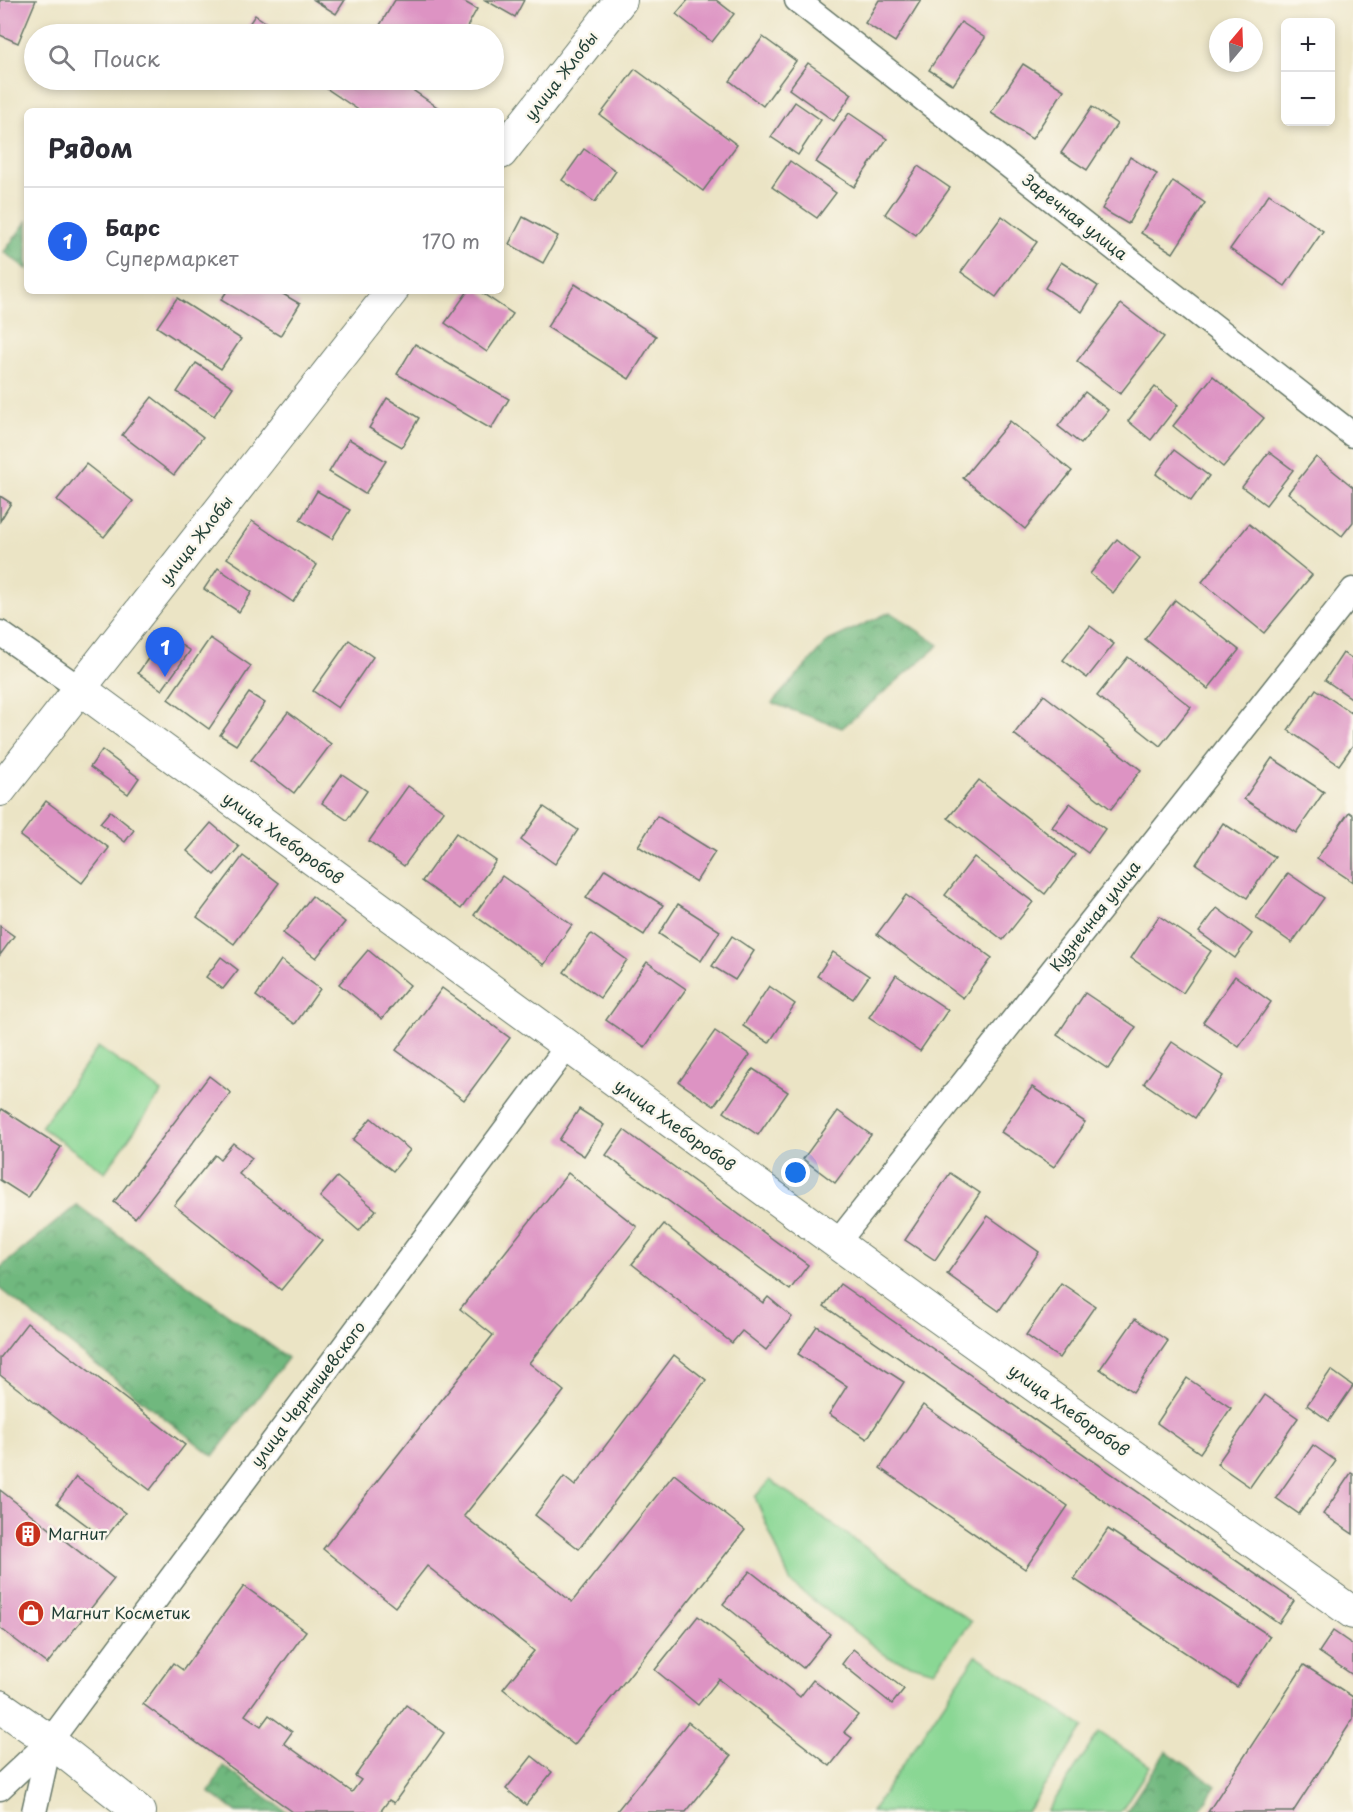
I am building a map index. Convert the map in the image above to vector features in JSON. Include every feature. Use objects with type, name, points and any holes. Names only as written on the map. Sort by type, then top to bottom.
[{"type":"street","name":"улица Жлобы","points":[[504,149],[621,0]]},
{"type":"street","name":"Заречная улица","points":[[797,0],[1353,435]]},
{"type":"street","name":"улица Жлобы","points":[[0,790],[390,294]]},
{"type":"street","name":"Кузнечная улица","points":[[837,1243],[1353,590]]},
{"type":"street","name":"улица Хлеборобов","points":[[0,633],[79,688],[837,1243],[1353,1613]]},
{"type":"street","name":"улица Чернышевского","points":[[0,1788],[50,1741],[567,1047]]},
{"type":"street","points":[[0,1706],[50,1741],[140,1812]]},
{"type":"street","name":"улица Чернышевского","points":[[34,1812],[50,1741]]},
{"type":"green space","points":[[24,225],[24,267],[4,252]]},
{"type":"green space","points":[[890,612],[939,645],[842,728],[772,703],[828,641]]},
{"type":"green space","points":[[98,1047],[162,1092],[105,1172],[41,1127]]},
{"type":"green space","points":[[77,1205],[288,1358],[213,1456],[0,1289],[0,1268]]},
{"type":"green space","points":[[770,1480],[971,1622],[934,1671],[888,1657],[791,1583],[755,1497]]},
{"type":"green space","points":[[976,1655],[1084,1727],[1027,1812],[871,1812]]},
{"type":"green space","points":[[1099,1732],[1150,1766],[1120,1812],[1047,1812]]},
{"type":"green space","points":[[1166,1751],[1216,1786],[1198,1812],[1126,1812]]},
{"type":"green space","points":[[223,1766],[287,1812],[237,1812],[209,1792]]},
{"type":"building","points":[[0,0],[36,0],[24,24],[18,43],[0,35]]},
{"type":"building","points":[[314,0],[345,0],[336,14]]},
{"type":"building","points":[[395,0],[461,0],[477,9],[469,24],[381,24]]},
{"type":"building","points":[[485,0],[524,0],[515,17]]},
{"type":"building","points":[[688,0],[716,0],[734,14],[712,42],[676,14]]},
{"type":"building","points":[[879,0],[921,0],[895,42],[865,23]]},
{"type":"building","points":[[255,15],[268,24],[249,24]]},
{"type":"building","points":[[961,22],[985,38],[953,85],[929,70]]},
{"type":"building","points":[[763,37],[796,61],[763,106],[730,81]]},
{"type":"building","points":[[808,63],[852,94],[834,121],[789,89]]},
{"type":"building","points":[[1023,64],[1064,90],[1032,139],[991,113]]},
{"type":"building","points":[[635,69],[737,145],[703,191],[600,115]]},
{"type":"building","points":[[329,90],[413,90],[439,108],[356,108]]},
{"type":"building","points":[[795,102],[821,120],[798,155],[771,137]]},
{"type":"building","points":[[1092,107],[1117,124],[1087,170],[1061,153]]},
{"type":"building","points":[[849,113],[887,139],[854,187],[816,162]]},
{"type":"building","points":[[584,149],[616,171],[595,202],[562,180]]},
{"type":"building","points":[[1130,157],[1157,174],[1128,224],[1102,209]]},
{"type":"building","points":[[790,161],[836,193],[817,218],[772,187]]},
{"type":"building","points":[[918,166],[950,188],[916,235],[885,214]]},
{"type":"building","points":[[1173,181],[1205,203],[1173,253],[1141,233]]},
{"type":"building","points":[[1269,194],[1323,231],[1285,286],[1230,249]]},
{"type":"building","points":[[1002,216],[1037,242],[996,297],[961,272]]},
{"type":"building","points":[[523,217],[558,236],[543,263],[509,244]]},
{"type":"building","points":[[1061,262],[1098,286],[1082,312],[1045,288]]},
{"type":"building","points":[[575,284],[656,336],[629,379],[547,327]]},
{"type":"building","points":[[225,294],[283,294],[300,304],[280,336],[221,300]]},
{"type":"building","points":[[466,294],[483,294],[513,314],[487,352],[445,323]]},
{"type":"building","points":[[177,298],[241,339],[221,369],[157,327]]},
{"type":"building","points":[[1121,304],[1164,337],[1120,394],[1077,361]]},
{"type":"building","points":[[415,344],[509,399],[491,429],[397,374]]},
{"type":"building","points":[[196,363],[233,387],[214,416],[177,392]]},
{"type":"building","points":[[1213,376],[1264,418],[1223,467],[1173,426]]},
{"type":"building","points":[[1155,387],[1178,405],[1151,440],[1128,421]]},
{"type":"building","points":[[1085,392],[1108,410],[1081,444],[1058,426]]},
{"type":"building","points":[[152,397],[203,437],[174,475],[122,435]]},
{"type":"building","points":[[387,398],[419,418],[402,447],[369,428]]},
{"type":"building","points":[[1010,421],[1072,471],[1025,529],[963,478]]},
{"type":"building","points":[[349,439],[386,461],[365,494],[329,472]]},
{"type":"building","points":[[1174,450],[1209,476],[1191,501],[1156,474]]},
{"type":"building","points":[[1269,452],[1293,470],[1266,505],[1242,487]]},
{"type":"building","points":[[1316,457],[1353,487],[1353,522],[1342,536],[1288,493]]},
{"type":"building","points":[[86,464],[133,501],[104,537],[57,500]]},
{"type":"building","points":[[317,491],[350,510],[332,539],[300,520]]},
{"type":"building","points":[[0,496],[11,503],[0,521]]},
{"type":"building","points":[[252,521],[317,565],[293,602],[227,558]]},
{"type":"building","points":[[1249,524],[1312,575],[1264,633],[1202,582]]},
{"type":"building","points":[[1117,539],[1140,558],[1113,593],[1090,574]]},
{"type":"building","points":[[218,568],[252,592],[239,612],[204,589]]},
{"type":"building","points":[[1175,600],[1239,650],[1208,689],[1145,639]]},
{"type":"building","points":[[1090,626],[1114,644],[1087,678],[1063,660]]},
{"type":"building","points":[[165,634],[190,651],[162,690],[138,673]]},
{"type":"building","points":[[210,638],[251,666],[209,729],[168,699]]},
{"type":"building","points":[[349,640],[373,657],[338,708],[313,691]]},
{"type":"building","points":[[1343,653],[1353,659],[1353,699],[1325,680]]},
{"type":"building","points":[[1128,657],[1191,707],[1160,746],[1097,696]]},
{"type":"building","points":[[1316,689],[1353,714],[1353,745],[1339,765],[1288,730]]},
{"type":"building","points":[[249,693],[265,703],[236,745],[220,735]]},
{"type":"building","points":[[1044,695],[1141,770],[1111,809],[1014,734]]},
{"type":"building","points":[[288,712],[331,744],[294,793],[251,760]]},
{"type":"building","points":[[102,750],[139,778],[128,794],[90,767]]},
{"type":"building","points":[[1272,758],[1324,792],[1296,833],[1244,799]]},
{"type":"building","points":[[342,774],[367,791],[347,820],[322,803]]},
{"type":"building","points":[[979,780],[1075,855],[1045,894],[948,818]]},
{"type":"building","points":[[408,786],[444,811],[404,866],[369,841]]},
{"type":"building","points":[[46,801],[109,848],[82,883],[20,836]]},
{"type":"building","points":[[1070,803],[1105,829],[1088,853],[1052,827]]},
{"type":"building","points":[[544,807],[578,830],[555,864],[521,840]]},
{"type":"building","points":[[110,811],[134,830],[125,842],[100,823]]},
{"type":"building","points":[[1349,812],[1353,815],[1353,882],[1317,858]]},
{"type":"building","points":[[657,816],[715,852],[696,882],[638,846]]},
{"type":"building","points":[[211,823],[239,847],[215,875],[187,851]]},
{"type":"building","points":[[1223,823],[1275,857],[1247,898],[1196,864]]},
{"type":"building","points":[[456,833],[496,861],[461,909],[422,881]]},
{"type":"building","points":[[243,856],[279,883],[234,944],[197,917]]},
{"type":"building","points":[[974,857],[1033,902],[1003,940],[945,895]]},
{"type":"building","points":[[605,869],[663,905],[644,935],[586,898]]},
{"type":"building","points":[[1288,873],[1324,898],[1292,943],[1256,918]]},
{"type":"building","points":[[502,876],[572,925],[544,965],[474,915]]},
{"type":"building","points":[[906,895],[992,958],[963,998],[877,934]]},
{"type":"building","points":[[312,896],[345,922],[316,958],[283,933]]},
{"type":"building","points":[[678,904],[720,931],[701,961],[659,934]]},
{"type":"building","points":[[1217,908],[1252,934],[1235,958],[1199,932]]},
{"type":"building","points":[[1159,916],[1211,951],[1183,993],[1131,958]]},
{"type":"building","points":[[0,926],[14,936],[0,955]]},
{"type":"building","points":[[591,934],[627,960],[600,998],[564,972]]},
{"type":"building","points":[[732,936],[754,951],[735,980],[712,966]]},
{"type":"building","points":[[368,950],[410,985],[382,1019],[339,984]]},
{"type":"building","points":[[833,952],[869,976],[853,999],[817,976]]},
{"type":"building","points":[[221,957],[238,970],[223,989],[206,977]]},
{"type":"building","points":[[281,960],[320,989],[295,1024],[256,996]]},
{"type":"building","points":[[647,962],[686,989],[645,1047],[606,1020]]},
{"type":"building","points":[[896,975],[948,1010],[920,1051],[869,1017]]},
{"type":"building","points":[[1235,976],[1271,1002],[1239,1047],[1203,1022]]},
{"type":"building","points":[[769,986],[795,1004],[769,1043],[743,1026]]},
{"type":"building","points":[[442,988],[510,1038],[464,1100],[396,1050]]},
{"type":"building","points":[[1085,993],[1136,1027],[1108,1069],[1057,1035]]},
{"type":"building","points":[[715,1031],[750,1055],[714,1106],[679,1082]]},
{"type":"building","points":[[1172,1042],[1223,1076],[1195,1118],[1144,1083]]},
{"type":"building","points":[[753,1069],[788,1092],[758,1135],[724,1112]]},
{"type":"building","points":[[209,1076],[231,1093],[135,1218],[114,1202]]},
{"type":"building","points":[[1032,1087],[1085,1122],[1054,1167],[1001,1132]]},
{"type":"building","points":[[2,1109],[61,1147],[28,1198],[0,1180],[0,1112]]},
{"type":"building","points":[[579,1109],[604,1125],[584,1156],[559,1140]]},
{"type":"building","points":[[838,1111],[871,1135],[835,1183],[803,1159]]},
{"type":"building","points":[[371,1118],[410,1150],[393,1171],[353,1140]]},
{"type":"building","points":[[624,1130],[808,1265],[790,1290],[606,1155]]},
{"type":"building","points":[[233,1143],[252,1158],[239,1174],[322,1240],[281,1290],[174,1205],[215,1155],[220,1159]]},
{"type":"building","points":[[568,1173],[637,1227],[529,1363],[564,1391],[464,1516],[572,1602],[674,1474],[745,1530],[574,1745],[503,1689],[534,1651],[427,1566],[395,1607],[323,1549],[493,1335],[460,1309]]},
{"type":"building","points":[[950,1173],[980,1193],[935,1260],[905,1240]]},
{"type":"building","points":[[337,1177],[376,1210],[359,1231],[320,1197]]},
{"type":"building","points":[[988,1216],[1039,1252],[999,1311],[947,1274]]},
{"type":"building","points":[[664,1224],[763,1303],[768,1297],[792,1317],[766,1350],[742,1331],[732,1343],[632,1264]]},
{"type":"building","points":[[1061,1283],[1095,1306],[1059,1358],[1026,1335]]},
{"type":"building","points":[[840,1284],[1294,1601],[1279,1623],[824,1306]]},
{"type":"building","points":[[1135,1319],[1168,1341],[1133,1392],[1100,1369]]},
{"type":"building","points":[[27,1323],[185,1445],[150,1490],[0,1375],[0,1358]]},
{"type":"building","points":[[817,1326],[904,1382],[867,1439],[829,1414],[847,1386],[798,1354]]},
{"type":"building","points":[[674,1355],[706,1380],[579,1549],[535,1515],[564,1477],[575,1486]]},
{"type":"building","points":[[1331,1370],[1353,1386],[1329,1421],[1307,1405]]},
{"type":"building","points":[[1187,1378],[1231,1408],[1200,1453],[1157,1423]]},
{"type":"building","points":[[1265,1395],[1298,1418],[1250,1487],[1217,1464]]},
{"type":"building","points":[[923,1405],[1068,1506],[1025,1569],[880,1468]]},
{"type":"building","points":[[1313,1445],[1336,1461],[1299,1514],[1276,1498]]},
{"type":"building","points":[[1351,1473],[1353,1474],[1353,1534],[1323,1514]]},
{"type":"building","points":[[76,1477],[125,1513],[105,1539],[57,1503]]},
{"type":"building","name":"Магнит","points":[[0,1490],[114,1579],[47,1664],[0,1628]]},
{"type":"building","points":[[1108,1529],[1270,1636],[1237,1687],[1074,1579]]},
{"type":"building","points":[[750,1571],[830,1634],[803,1668],[723,1604]]},
{"type":"building","points":[[244,1586],[306,1631],[245,1715],[261,1726],[269,1715],[292,1732],[284,1743],[352,1792],[361,1780],[355,1776],[406,1705],[444,1733],[394,1803],[389,1800],[380,1812],[293,1812],[143,1704],[173,1663],[183,1670]]},
{"type":"building","points":[[698,1616],[800,1697],[813,1680],[858,1715],[844,1732],[852,1738],[830,1766],[719,1679],[698,1705],[655,1670]]},
{"type":"building","points":[[1333,1631],[1353,1645],[1353,1675],[1319,1652]]},
{"type":"building","points":[[853,1649],[904,1689],[892,1704],[842,1664]]},
{"type":"building","points":[[1304,1665],[1353,1697],[1353,1719],[1293,1812],[1208,1812]]},
{"type":"building","points":[[688,1722],[731,1756],[686,1812],[616,1812]]},
{"type":"building","points":[[532,1756],[552,1772],[526,1805],[506,1789]]},
{"type":"place","name":"Барс","points":[[165,677]]},
{"type":"place","name":"Магнит","points":[[28,1534]]},
{"type":"place","name":"Магнит Косметик","points":[[31,1613]]}]
